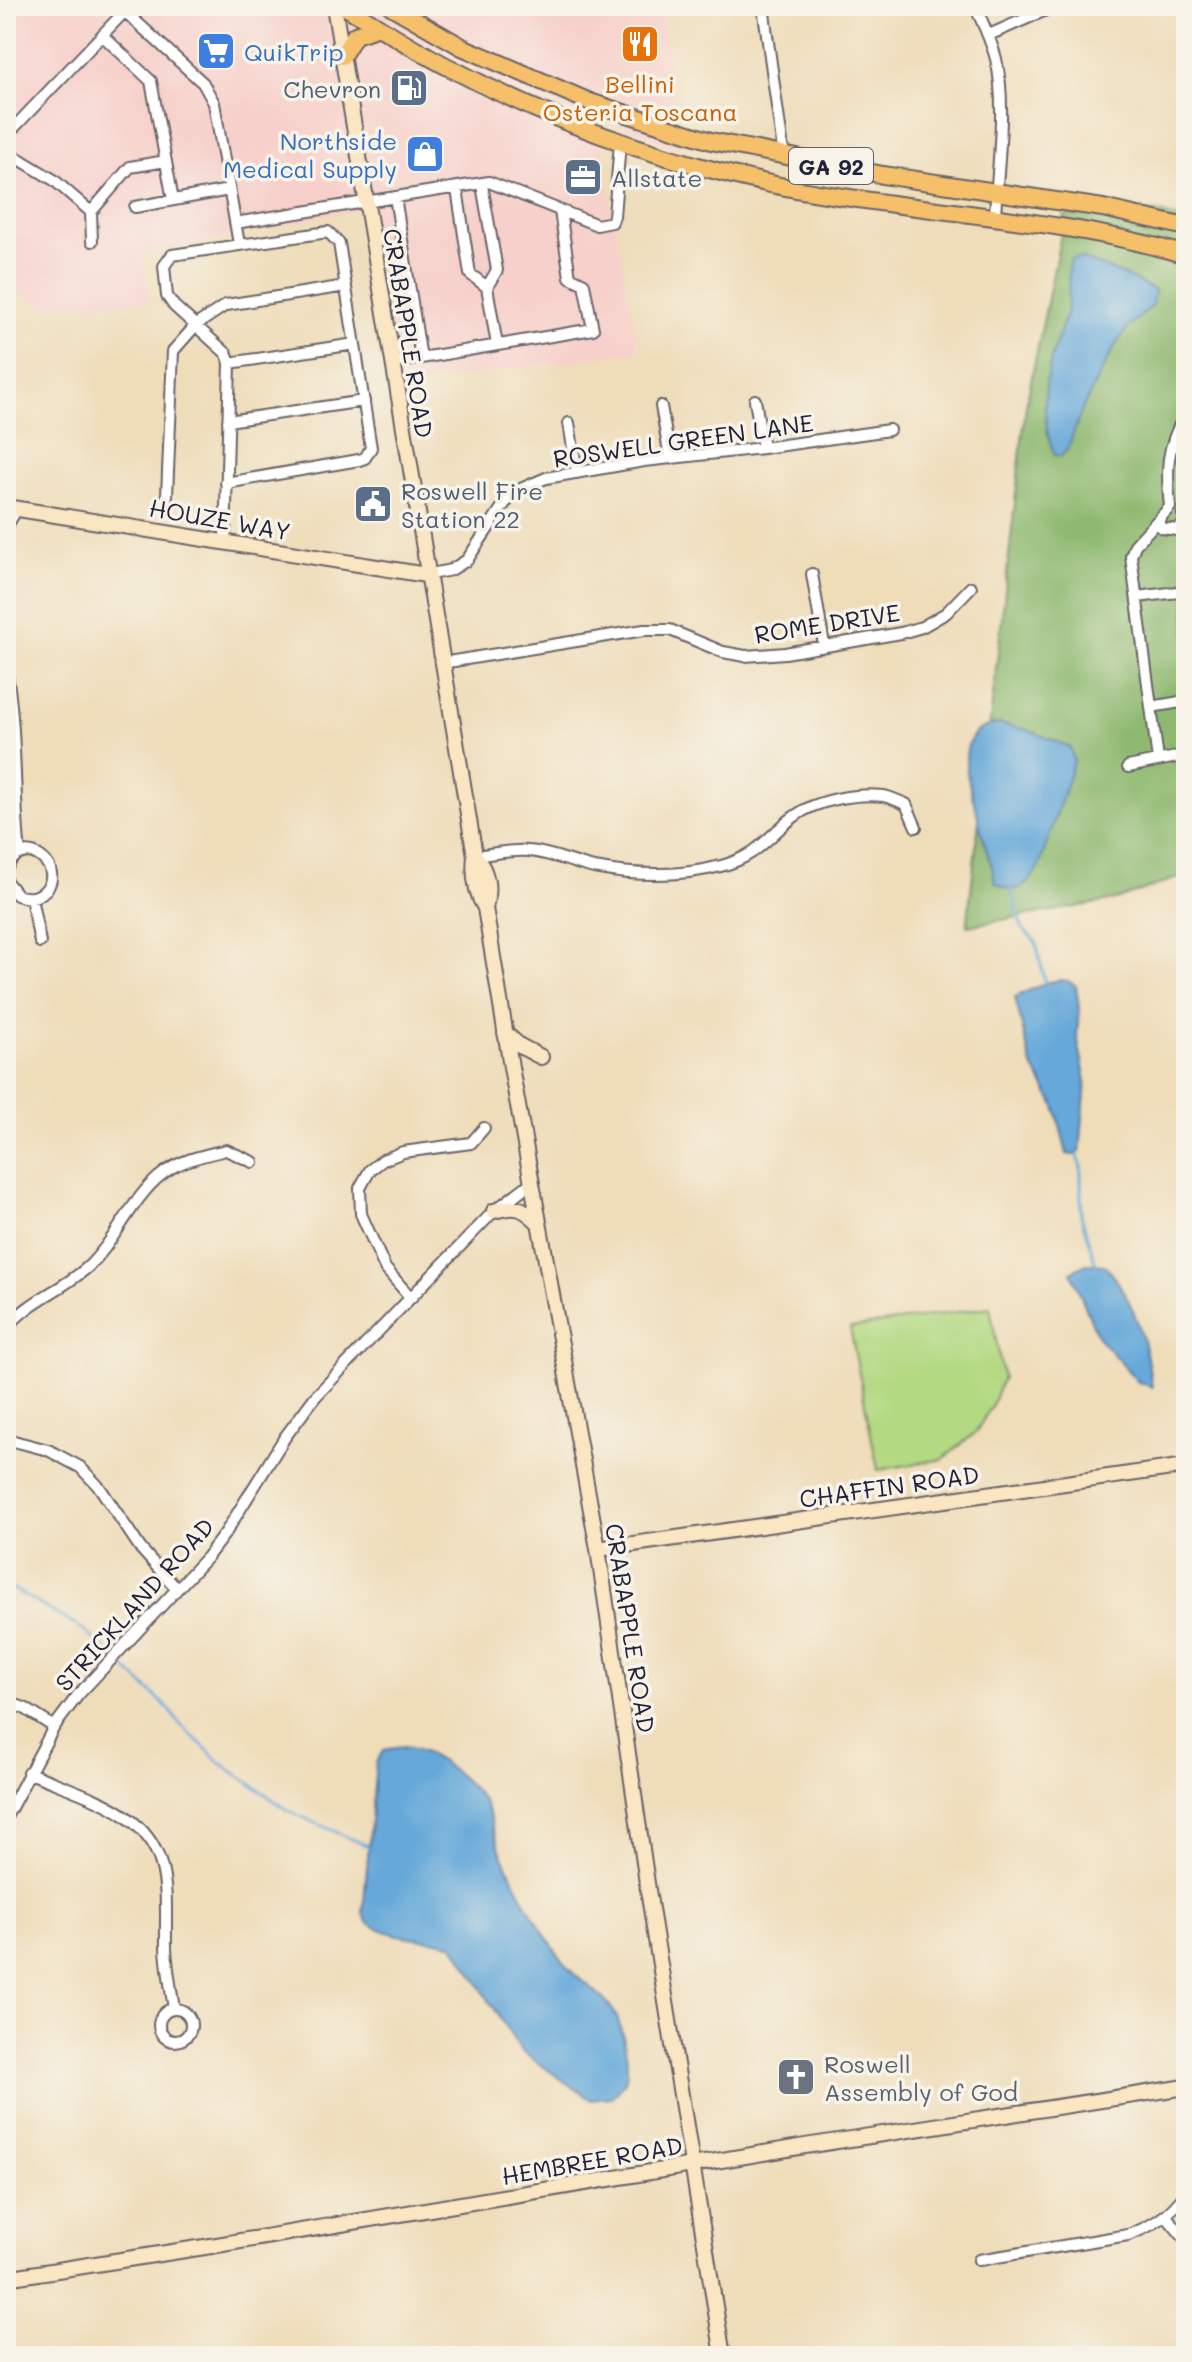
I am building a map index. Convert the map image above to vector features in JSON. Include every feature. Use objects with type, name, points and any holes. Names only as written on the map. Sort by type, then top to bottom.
[{"type":"main road","name":"GA 92","points":[[344,6],[453,70],[501,93],[620,143],[670,160],[788,187],[1109,234],[1186,255]]},
{"type":"main road","name":"GA 92","points":[[391,6],[462,47],[590,102],[711,141],[784,157],[1103,208],[1186,227]]},
{"type":"main road","points":[[342,56],[355,35],[379,27]]},
{"type":"street","name":"CRABAPPLE ROAD","points":[[334,6],[426,575],[475,856],[485,868],[489,894],[485,908],[505,1033],[598,1549],[646,1876],[723,2356]]},
{"type":"street","points":[[763,6],[784,157]]},
{"type":"street","points":[[975,6],[997,61],[1000,91],[995,217]]},
{"type":"street","points":[[989,35],[1055,6]]},
{"type":"street","points":[[6,136],[102,35],[122,9],[203,83],[214,103],[239,244]]},
{"type":"street","points":[[102,35],[151,81],[173,200]]},
{"type":"street","points":[[235,223],[489,182],[597,225],[612,222],[620,143]]},
{"type":"street","points":[[6,151],[54,180],[91,212]]},
{"type":"street","points":[[92,241],[91,212],[130,167],[166,161]]},
{"type":"street","points":[[482,185],[497,270],[487,287],[497,345]]},
{"type":"street","points":[[457,189],[470,274],[487,287]]},
{"type":"street","points":[[135,207],[229,190]]},
{"type":"street","points":[[395,197],[421,358]]},
{"type":"street","points":[[392,363],[593,329],[584,284],[570,277],[560,211]]},
{"type":"street","points":[[225,542],[226,483],[230,363],[227,354],[174,306],[167,296],[163,272],[172,255],[328,232],[339,243],[371,448],[365,458],[226,483]]},
{"type":"street","points":[[167,496],[170,361],[173,351],[196,325],[226,305],[346,286]]},
{"type":"street","points":[[230,363],[355,344]]},
{"type":"street","points":[[755,400],[763,448]]},
{"type":"street","points":[[228,421],[364,401]]},
{"type":"street","points":[[661,406],[670,458]]},
{"type":"street","points":[[1158,760],[1131,556],[1135,545],[1170,507],[1166,469],[1169,451],[1186,413]]},
{"type":"street","points":[[569,423],[577,473]]},
{"type":"street","name":"ROSWELL GREEN LANE","points":[[426,575],[451,570],[467,560],[505,503],[523,488],[546,478],[670,458],[889,430]]},
{"type":"street","points":[[1161,518],[1159,524],[1162,528],[1177,530],[1186,522],[1184,515],[1170,507]]},
{"type":"street","points":[[6,527],[12,508]]},
{"type":"street","name":"HOUZE WAY","points":[[12,508],[426,575]]},
{"type":"street","points":[[812,574],[824,645]]},
{"type":"street","name":"ROME DRIVE","points":[[442,663],[644,630],[670,630],[723,652],[745,656],[824,645],[922,627],[946,613],[971,587]]},
{"type":"street","points":[[1137,597],[1186,591]]},
{"type":"street","points":[[6,669],[11,699],[14,806],[20,854]]},
{"type":"street","points":[[1151,707],[1186,701]]},
{"type":"street","points":[[1128,767],[1186,755]]},
{"type":"street","points":[[475,856],[526,850],[548,853],[593,867],[650,875],[685,872],[721,866],[750,856],[796,815],[812,806],[858,797],[884,796],[906,804],[916,827]]},
{"type":"street","points":[[6,869],[14,857],[28,852],[42,857],[50,870],[49,885],[31,898],[17,895],[6,881]]},
{"type":"street","points":[[31,898],[40,942]]},
{"type":"street","points":[[505,1033],[520,1046],[541,1057]]},
{"type":"street","points":[[411,1298],[385,1268],[361,1214],[360,1188],[370,1170],[383,1160],[403,1152],[471,1143],[484,1128]]},
{"type":"street","points":[[6,1329],[31,1305],[71,1281],[91,1264],[110,1243],[142,1193],[160,1175],[191,1159],[226,1150],[253,1162]]},
{"type":"street","name":"STRICKLAND ROAD","points":[[6,1817],[54,1727],[78,1695],[226,1532],[285,1437],[315,1397],[494,1211],[532,1182]]},
{"type":"street","points":[[494,1211],[514,1206],[529,1213],[539,1223]]},
{"type":"street","points":[[6,1439],[48,1450],[80,1467],[100,1488],[141,1549],[177,1589]]},
{"type":"street","name":"CHAFFIN ROAD","points":[[598,1549],[1186,1466]]},
{"type":"street","points":[[593,1523],[605,1536],[624,1546]]},
{"type":"street","points":[[6,1701],[26,1709],[54,1727]]},
{"type":"street","points":[[28,1772],[121,1812],[139,1825],[153,1844],[162,1862],[166,1881],[166,1952],[174,2009]]},
{"type":"street","name":"HEMBREE ROAD","points":[[6,2278],[1186,2087]]},
{"type":"street","points":[[979,2260],[1128,2235],[1166,2216],[1186,2193]]},
{"type":"street","points":[[1166,2216],[1186,2240]]},
{"type":"shaded area","points":[[6,6],[661,6],[682,151],[596,114],[638,351],[400,386],[370,207],[143,254],[150,302],[48,306],[6,290]]},
{"type":"green space","points":[[1157,212],[1186,221],[1186,875],[1115,900],[967,926],[1026,405],[1065,215]]},
{"type":"green space","points":[[990,1307],[1003,1377],[991,1407],[975,1433],[943,1459],[878,1470],[850,1328]]},
{"type":"water","points":[[1080,258],[1154,290],[1152,306],[1129,326],[1115,346],[1084,405],[1067,450],[1061,456],[1055,455],[1050,444],[1045,394],[1052,356],[1067,309],[1071,259]]},
{"type":"water","points":[[999,724],[1028,730],[1070,747],[1074,761],[1040,864],[1032,878],[1016,889],[995,882],[967,770],[968,745],[974,735]]},
{"type":"water","points":[[1060,980],[1076,986],[1079,1008],[1077,1036],[1086,1081],[1080,1152],[1074,1155],[1067,1154],[1055,1106],[1031,1063],[1015,997],[1045,983]]},
{"type":"water","points":[[1086,1264],[1105,1265],[1124,1292],[1138,1322],[1152,1387],[1138,1382],[1098,1337],[1071,1272]]},
{"type":"water","points":[[400,1747],[433,1757],[464,1780],[480,1797],[508,1868],[545,1935],[569,1968],[615,2013],[625,2045],[627,2069],[624,2083],[612,2097],[590,2099],[521,2051],[454,1945],[389,1933],[367,1922],[363,1913],[376,1762],[384,1750]]},
{"type":"waterway","points":[[1011,890],[1022,928],[1036,942],[1045,983]]},
{"type":"waterway","points":[[1077,1153],[1081,1167],[1081,1216],[1096,1265]]},
{"type":"waterway","points":[[6,1585],[84,1630],[164,1704],[222,1764],[291,1812],[368,1846]]},
{"type":"place","name":"Bellini Osteria Toscana","points":[[640,44]]},
{"type":"place","name":"QuikTrip","points":[[216,51]]},
{"type":"place","name":"Chevron","points":[[409,88]]},
{"type":"place","name":"Northside Medical Supply","points":[[425,154]]},
{"type":"place","name":"Allstate","points":[[583,177]]},
{"type":"place","name":"Roswell Fire Station 22","points":[[373,504]]},
{"type":"place","name":"Roswell Assembly of God","points":[[796,2077]]}]
